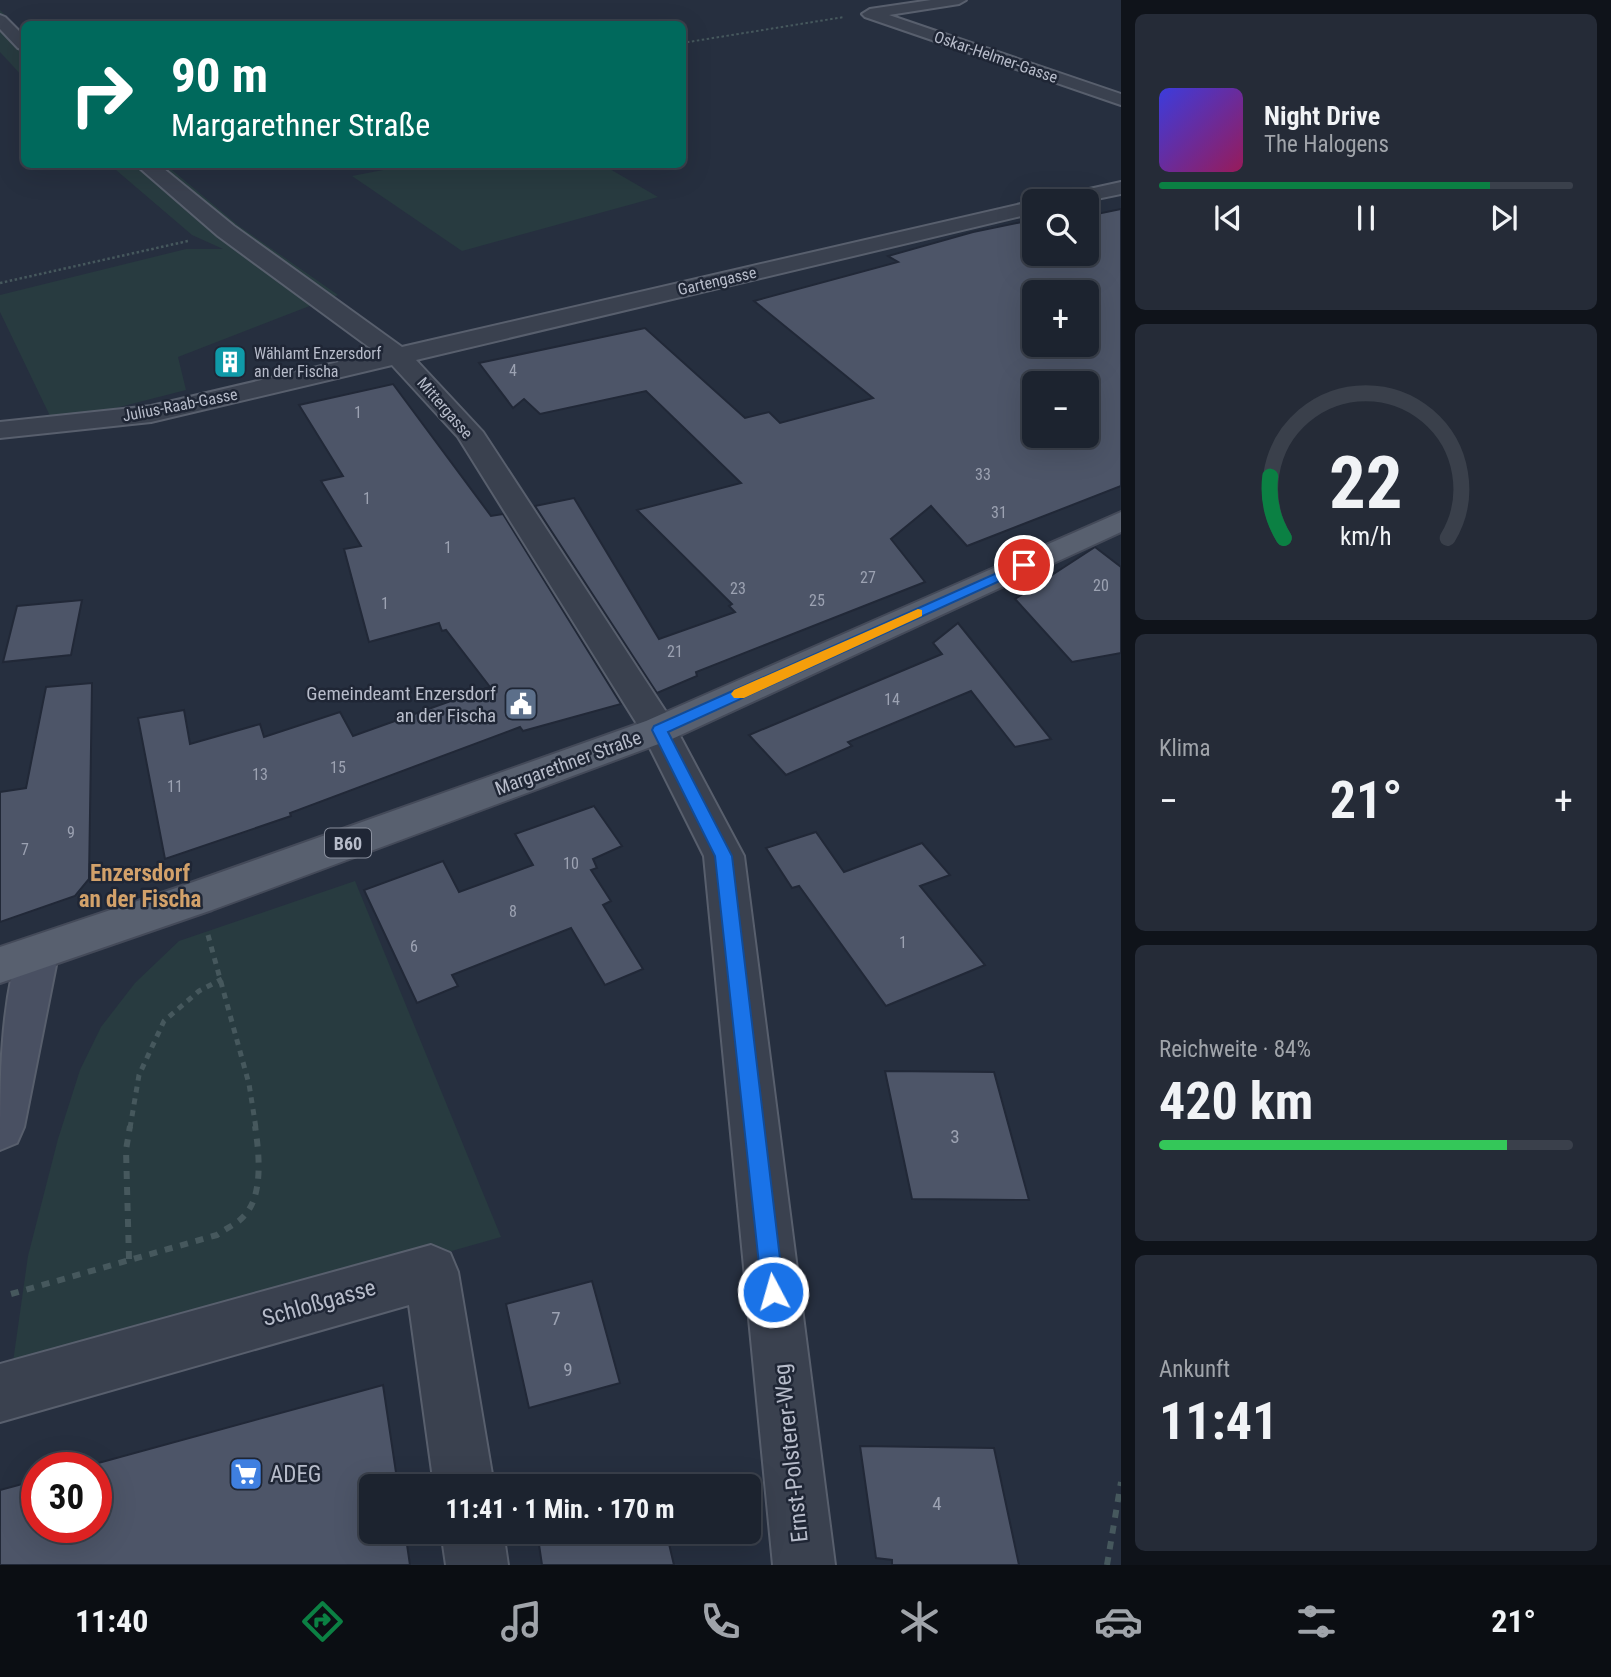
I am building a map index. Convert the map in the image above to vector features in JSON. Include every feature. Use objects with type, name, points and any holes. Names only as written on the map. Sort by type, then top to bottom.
[{"type":"main road","name":"Margarethner Straße","points":[[18,960],[659,730],[1121,521]]},
{"type":"street","points":[[870,14],[959,0]]},
{"type":"street","name":"Oskar-Helmer-Gasse","points":[[870,14],[1121,100]]},
{"type":"street","points":[[0,20],[21,42]]},
{"type":"street","name":"Mittergasse","points":[[150,168],[226,231],[400,357],[469,432],[659,730]]},
{"type":"street","points":[[1099,193],[1121,188]]},
{"type":"street","name":"Gartengasse","points":[[400,357],[1022,210]]},
{"type":"street","name":"Julius-Raab-Gasse","points":[[0,430],[151,414],[400,357]]},
{"type":"street","name":"Ernst-Polsterer-Weg","points":[[659,730],[724,856],[804,1565]]},
{"type":"street","points":[[0,1128],[18,960]]},
{"type":"street","name":"Schloßgasse","points":[[0,1393],[431,1272],[462,1474]]},
{"type":"street","points":[[473,1544],[477,1565]]},
{"type":"path","points":[[686,42],[870,14]]},
{"type":"path","points":[[0,283],[226,231]]},
{"type":"path","points":[[11,1294],[217,1235],[245,1216],[257,1192],[258,1143],[249,1084],[204,922]]},
{"type":"path","points":[[130,1259],[125,1150],[139,1075],[163,1021],[199,990],[222,979]]},
{"type":"path","points":[[1107,1565],[1121,1482]]},
{"type":"green space","points":[[0,10],[21,31],[21,75],[0,52]]},
{"type":"green space","points":[[114,168],[170,168],[239,226],[338,295],[178,357],[186,390],[104,411],[50,416],[0,312],[0,295],[186,249],[223,249],[192,235]]},
{"type":"green space","points":[[393,168],[608,168],[658,197],[462,251],[352,176]]},
{"type":"green space","points":[[355,881],[501,1237],[11,1376],[28,1256],[58,1139],[80,1070],[101,1027],[135,983],[179,941]]},
{"type":"building","points":[[1121,209],[1121,486],[967,546],[931,506],[891,539],[925,582],[696,672],[697,676],[657,693],[535,506],[574,498],[659,639],[735,612],[729,606],[732,604],[637,510],[741,483],[646,391],[540,414],[524,399],[513,408],[479,363],[645,328],[745,418],[769,412],[780,423],[873,398],[754,301],[898,262],[888,256],[973,232],[1022,222],[1022,266],[1099,266],[1099,214]]},
{"type":"building","points":[[393,384],[491,516],[503,514],[621,704],[523,731],[520,727],[290,813],[291,816],[165,859],[138,718],[184,710],[190,744],[260,724],[264,737],[340,712],[353,736],[490,687],[446,630],[442,631],[439,623],[369,642],[344,549],[361,546],[321,481],[343,476],[299,405]]},
{"type":"building","points":[[1095,547],[1121,567],[1121,653],[1072,662],[1015,599]]},
{"type":"building","points":[[82,600],[71,655],[3,662],[17,606]]},
{"type":"building","points":[[958,623],[1051,739],[1015,747],[971,691],[848,742],[852,746],[786,775],[749,735],[942,654],[933,643]]},
{"type":"building","points":[[92,683],[89,879],[75,896],[0,922],[0,792],[26,788],[46,687]]},
{"type":"building","points":[[594,806],[622,846],[593,859],[597,868],[591,870],[611,901],[603,905],[643,969],[605,985],[571,928],[452,975],[458,986],[417,1003],[364,890],[443,861],[459,892],[533,865],[515,834]]},
{"type":"building","points":[[816,832],[844,872],[922,843],[950,875],[920,886],[985,965],[886,1006],[799,886],[792,888],[766,848]]},
{"type":"building","points":[[885,1071],[994,1072],[1029,1200],[912,1199]]},
{"type":"building","points":[[592,1281],[620,1383],[529,1408],[506,1304]]},
{"type":"building","name":"ADEG","points":[[383,1385],[396,1474],[359,1474],[359,1544],[407,1544],[410,1565],[0,1565],[0,1490],[21,1484],[21,1543],[112,1543],[112,1459]]},
{"type":"building","points":[[860,1446],[994,1448],[1019,1565],[892,1565],[892,1560],[876,1558]]},
{"type":"building","points":[[539,1544],[669,1544],[674,1565],[542,1565]]},
{"type":"slow traffic","points":[[739,694],[918,613]]},
{"type":"place","name":"Wählamt Enzersdorf an der Fischa","points":[[230,362]]},
{"type":"place","name":"Gemeindeamt Enzersdorf an der Fischa","points":[[521,704]]},
{"type":"place","name":"ADEG","points":[[246,1474]]},
{"type":"district","name":"Enzersdorf an der Fischa","points":[[140,886]]},
{"type":"route","points":[[773,1292],[724,856],[659,730],[1024,565]]}]
